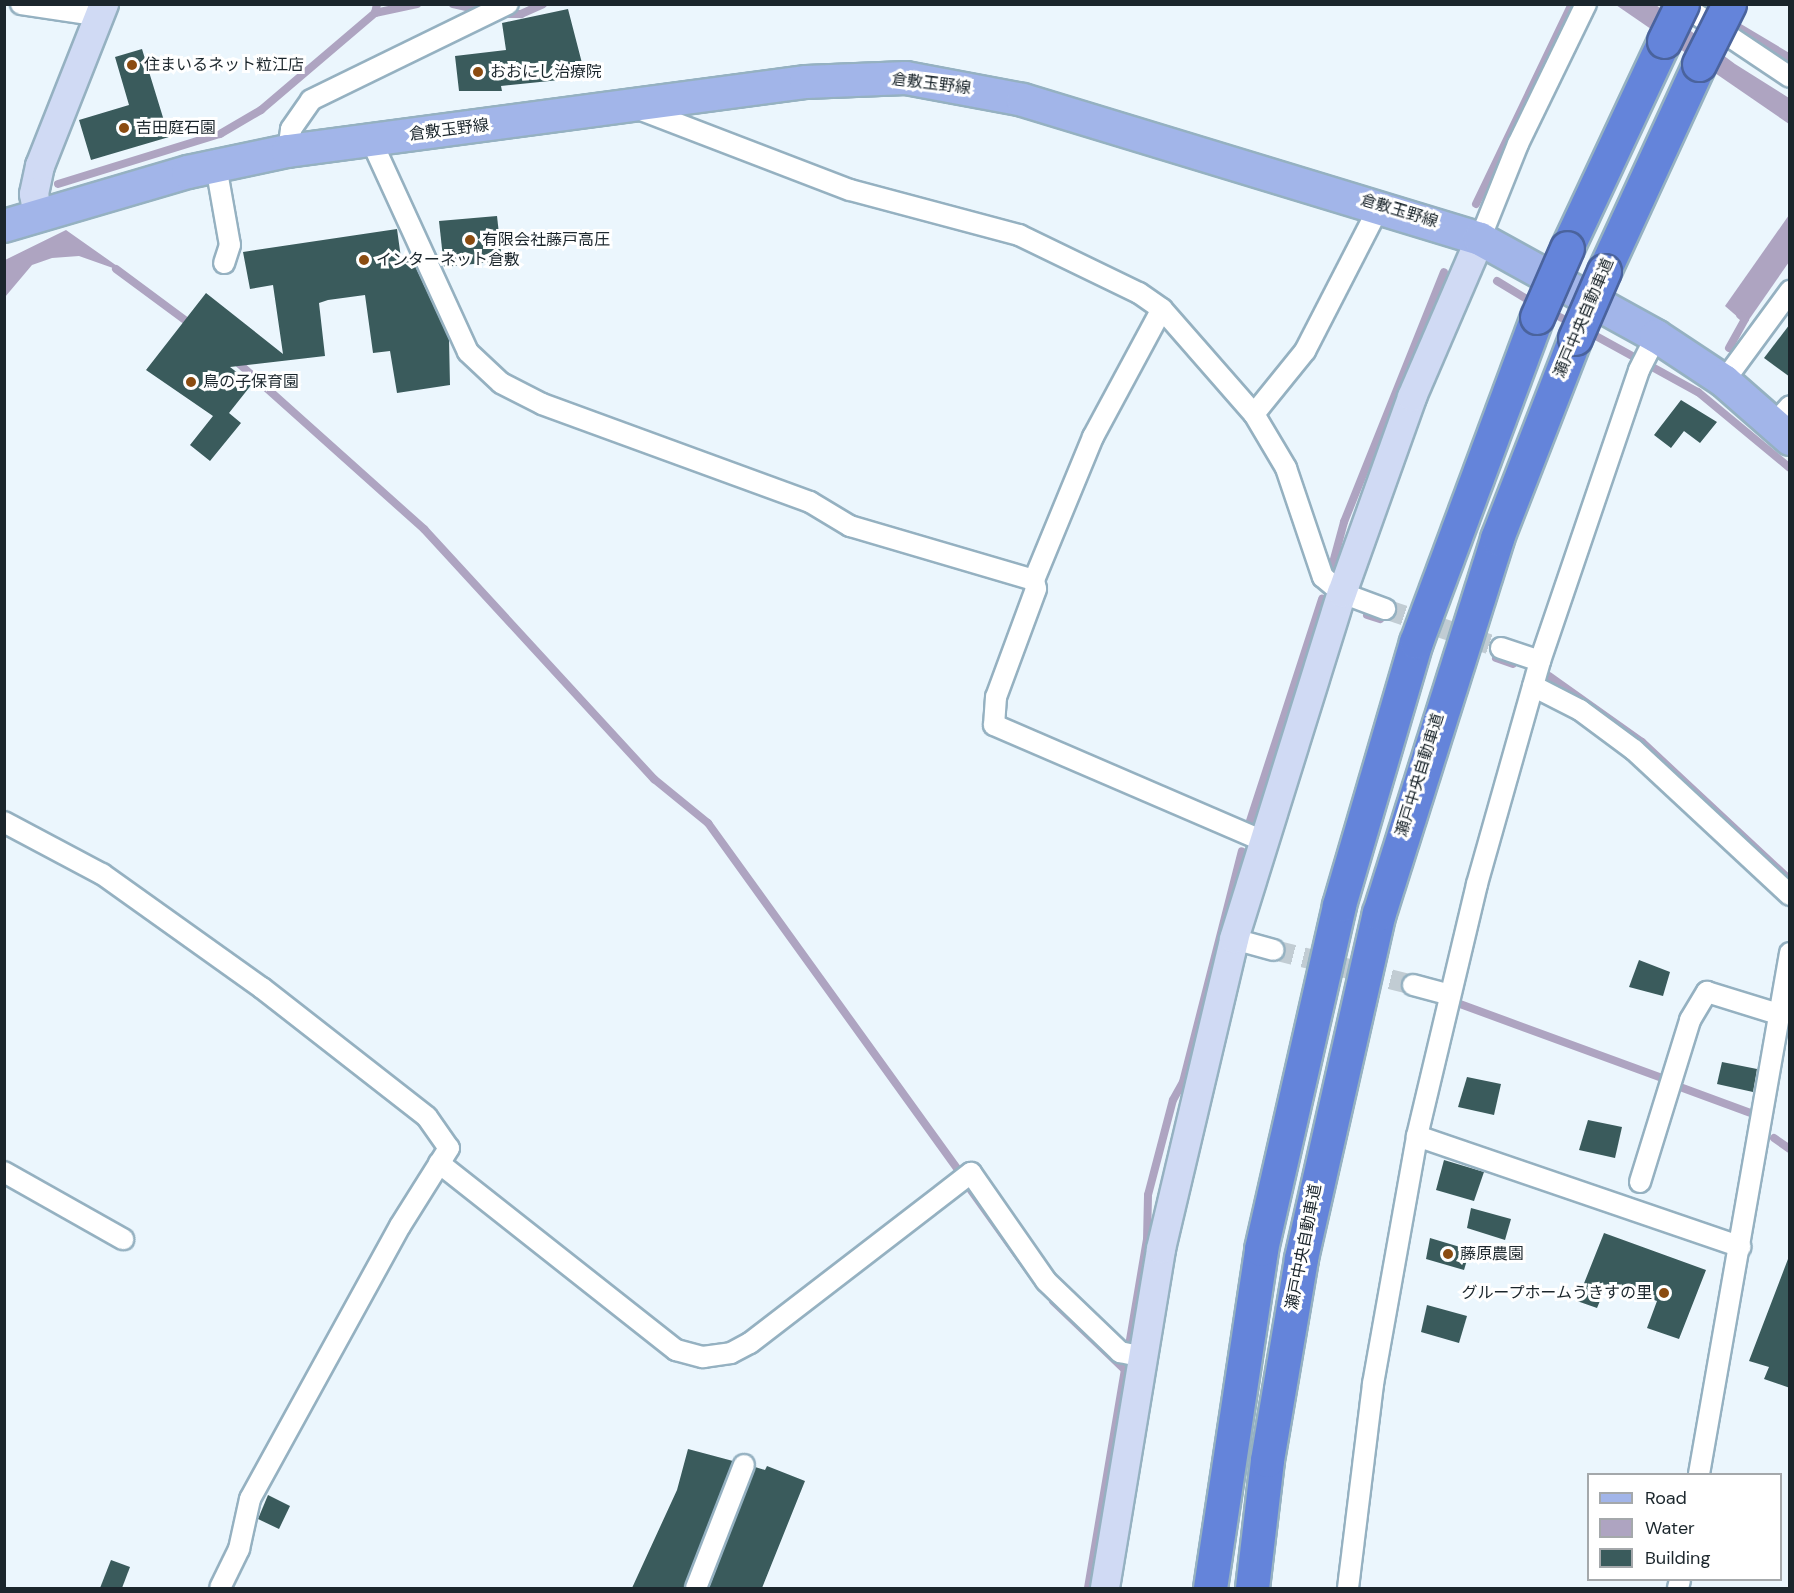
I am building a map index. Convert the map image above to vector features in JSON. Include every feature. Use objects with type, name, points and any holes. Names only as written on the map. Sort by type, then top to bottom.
[{"type":"highway","points":[[1209,1588],[1260,1249],[1339,905],[1416,642],[1536,317],[1681,4]]},
{"type":"highway","name":"瀬戸中央自動車道","points":[[1252,1588],[1301,1258],[1379,913],[1464,633],[1575,338],[1699,64],[1729,4]]},
{"type":"main road","name":"倉敷玉野線","points":[[4,226],[216,166],[288,151],[634,107],[806,81],[906,78],[1023,100],[1380,205],[1480,239],[1653,342],[1724,381],[1784,423]]},
{"type":"street","points":[[21,4],[107,8],[40,166],[34,194],[38,215]]},
{"type":"street","points":[[1105,1588],[1131,1355],[1161,1249],[1234,939],[1263,841],[1342,593],[1412,397],[1518,144],[1586,4]]},
{"type":"street","points":[[1681,4],[1790,77]]},
{"type":"street","points":[[288,151],[291,129],[311,100],[489,11]]},
{"type":"street","points":[[634,107],[850,190],[1019,235],[1139,293],[1162,309],[1254,414],[1286,468],[1323,577],[1342,593],[1385,609]]},
{"type":"street","points":[[371,140],[468,352],[501,383],[542,404],[810,502],[849,526],[1034,580]]},
{"type":"street","points":[[216,166],[230,244],[224,263]]},
{"type":"street","points":[[1254,414],[1305,351],[1380,205]]},
{"type":"street","points":[[1724,381],[1790,291]]},
{"type":"street","points":[[1162,309],[1093,437],[1034,580],[1036,589],[996,697],[994,726],[1263,841]]},
{"type":"street","points":[[1348,1588],[1373,1384],[1417,1136],[1450,995],[1540,661],[1640,370],[1653,342]]},
{"type":"street","points":[[1501,648],[1540,661]]},
{"type":"street","points":[[1533,686],[1580,710],[1634,750],[1790,895]]},
{"type":"street","points":[[4,822],[102,874],[262,988],[427,1117],[449,1148],[250,1499],[239,1549],[220,1588]]},
{"type":"street","points":[[1234,939],[1274,950]]},
{"type":"street","points":[[1699,1473],[1741,1247],[1790,952]]},
{"type":"street","points":[[1413,985],[1450,995]]},
{"type":"street","points":[[1640,1182],[1690,1020],[1707,992],[1778,1014]]},
{"type":"street","points":[[1417,1136],[1741,1247]]},
{"type":"street","points":[[440,1163],[676,1350],[703,1356],[731,1353],[750,1343],[971,1173],[1046,1281],[1131,1355]]},
{"type":"street","points":[[4,1172],[123,1239]]},
{"type":"street","points":[[696,1588],[744,1465]]},
{"type":"water","points":[[1616,5],[1656,5],[1735,64],[1789,98],[1789,124]]},
{"type":"water","points":[[1789,215],[1789,262],[1748,321],[1740,319],[1725,306]]},
{"type":"water","points":[[66,230],[127,273],[79,256],[52,258],[32,265],[5,297],[5,260]]},
{"type":"building","points":[[568,9],[583,67],[577,68],[579,78],[501,86],[502,91],[459,91],[455,56],[506,50],[502,23]]},
{"type":"building","name":"吉田庭石園","points":[[142,49],[169,137],[91,160],[79,120],[129,105],[115,57]]},
{"type":"building","name":"有限会社藤戸高圧","points":[[497,216],[502,261],[444,267],[439,221]]},
{"type":"building","points":[[397,229],[401,258],[411,257],[449,339],[450,385],[397,393],[390,351],[373,353],[365,295],[328,300],[319,303],[325,356],[230,367],[252,384],[229,413],[241,423],[210,461],[190,445],[213,416],[146,370],[206,293],[283,354],[273,285],[250,289],[243,252]]},
{"type":"building","points":[[1790,324],[1790,377],[1764,358]]},
{"type":"building","points":[[1681,400],[1717,422],[1700,443],[1684,431],[1671,448],[1654,435]]},
{"type":"building","points":[[1639,960],[1670,972],[1663,996],[1629,987]]},
{"type":"building","points":[[1722,1062],[1757,1069],[1753,1092],[1717,1084]]},
{"type":"building","points":[[1467,1077],[1501,1084],[1494,1115],[1458,1107]]},
{"type":"building","points":[[1588,1120],[1622,1127],[1615,1158],[1579,1150]]},
{"type":"building","points":[[1444,1160],[1484,1172],[1474,1201],[1436,1190]]},
{"type":"building","points":[[1471,1208],[1511,1219],[1505,1240],[1467,1228]]},
{"type":"building","name":"グループホームうきすの里","points":[[1604,1233],[1706,1270],[1679,1339],[1647,1328],[1657,1301],[1607,1284],[1597,1308],[1577,1301]]},
{"type":"building","name":"藤原農園","points":[[1430,1238],[1470,1250],[1464,1270],[1426,1259]]},
{"type":"building","points":[[1788,1259],[1790,1259],[1790,1388],[1764,1379],[1769,1367],[1749,1361]]},
{"type":"building","points":[[1427,1305],[1467,1316],[1459,1343],[1421,1332]]},
{"type":"building","points":[[688,1449],[733,1461],[684,1588],[632,1588],[677,1490]]},
{"type":"building","points":[[767,1466],[805,1481],[762,1588],[709,1588],[755,1467],[765,1470]]},
{"type":"building","points":[[268,1495],[290,1506],[279,1529],[258,1519]]},
{"type":"building","points":[[111,1560],[130,1567],[122,1588],[100,1588]]},
{"type":"waterway","points":[[375,13],[377,4]]},
{"type":"waterway","points":[[58,184],[220,134],[261,110],[375,13],[417,4]]},
{"type":"waterway","points":[[453,4],[484,11]]},
{"type":"waterway","points":[[498,14],[521,14],[543,4]]},
{"type":"waterway","points":[[1476,204],[1572,4]]},
{"type":"waterway","points":[[1728,21],[1790,58]]},
{"type":"waterway","points":[[116,269],[193,326]]},
{"type":"waterway","points":[[1331,570],[1344,522],[1444,272]]},
{"type":"waterway","points":[[1497,281],[1535,304]]},
{"type":"waterway","points":[[1548,311],[1572,323]]},
{"type":"waterway","points":[[1729,348],[1745,319],[1740,315]]},
{"type":"waterway","points":[[1585,330],[1698,392],[1790,468]]},
{"type":"waterway","points":[[235,360],[424,529],[654,779],[708,823],[958,1169]]},
{"type":"waterway","points":[[1249,824],[1322,599]]},
{"type":"waterway","points":[[1367,615],[1380,619]]},
{"type":"waterway","points":[[1496,658],[1513,664]]},
{"type":"waterway","points":[[1549,676],[1642,742],[1790,880]]},
{"type":"waterway","points":[[1088,1588],[1147,1240],[1148,1195],[1173,1100],[1183,1082],[1242,851]]},
{"type":"waterway","points":[[1460,1004],[1660,1077]]},
{"type":"waterway","points":[[1680,1087],[1756,1115]]},
{"type":"waterway","points":[[1774,1138],[1790,1149]]},
{"type":"waterway","points":[[970,1189],[1041,1288]]},
{"type":"waterway","points":[[1053,1301],[1123,1368]]},
{"type":"tunnel","points":[[1385,609],[1501,648]]},
{"type":"tunnel","points":[[1274,950],[1413,985]]},
{"type":"place","name":"住まいるネット粒江店","points":[[132,65]]},
{"type":"place","name":"おおにし治療院","points":[[478,72]]},
{"type":"place","name":"吉田庭石園","points":[[124,128]]},
{"type":"place","name":"有限会社藤戸高圧","points":[[470,240]]},
{"type":"place","name":"インターネット倉敷","points":[[364,260]]},
{"type":"place","name":"鳥の子保育園","points":[[191,382]]},
{"type":"place","name":"藤原農園","points":[[1448,1254]]},
{"type":"place","name":"グループホームうきすの里","points":[[1664,1293]]}]
